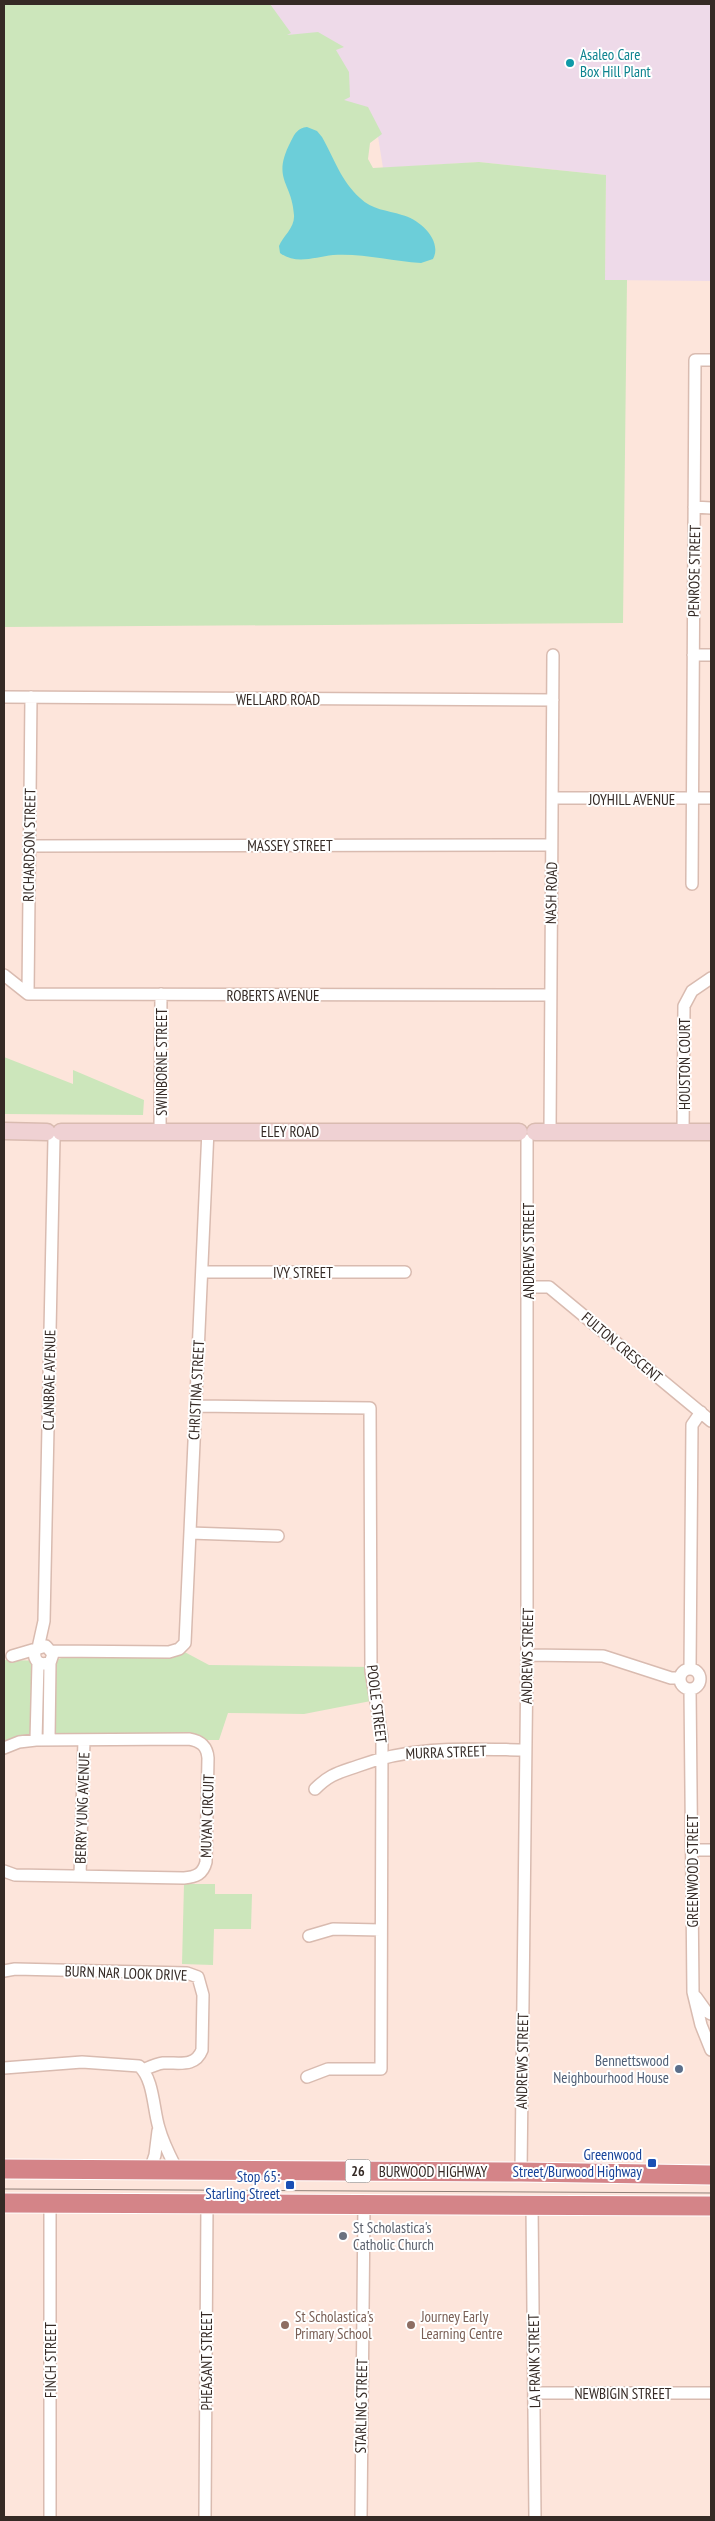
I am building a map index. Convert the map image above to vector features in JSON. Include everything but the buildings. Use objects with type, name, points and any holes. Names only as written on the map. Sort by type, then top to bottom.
[{"type":"highway","name":"BURWOOD HIGHWAY","points":[[4,2169],[711,2175]]},
{"type":"highway","name":"26","points":[[4,2203],[711,2206]]},
{"type":"main road","name":"ELEY ROAD","points":[[4,1130],[54,1134],[160,1130],[533,1134],[711,1132]]},
{"type":"street","name":"PENROSE STREET","points":[[692,884],[695,360],[711,360]]},
{"type":"street","points":[[694,508],[711,508]]},
{"type":"street","name":"NASH ROAD","points":[[533,1134],[549,995],[553,655]]},
{"type":"street","points":[[693,655],[711,655]]},
{"type":"street","name":"WELLARD ROAD","points":[[4,697],[553,700]]},
{"type":"street","name":"RICHARDSON STREET","points":[[28,994],[31,697]]},
{"type":"street","name":"JOYHILL AVENUE","points":[[552,798],[711,798]]},
{"type":"street","name":"MASSEY STREET","points":[[29,846],[551,845]]},
{"type":"street","points":[[4,975],[28,994]]},
{"type":"street","name":"HOUSTON COURT","points":[[683,1132],[684,1006],[692,991],[711,978]]},
{"type":"street","name":"ROBERTS AVENUE","points":[[28,994],[549,995]]},
{"type":"street","name":"SWINBORNE STREET","points":[[160,1130],[161,994]]},
{"type":"street","name":"CHRISTINA STREET","points":[[44,1656],[87,1651],[169,1652],[179,1649],[185,1643],[208,1130]]},
{"type":"street","name":"CLANBRAE AVENUE","points":[[44,1656],[54,1134]]},
{"type":"street","name":"ANDREWS STREET","points":[[521,2172],[527,1655],[528,1287],[533,1134]]},
{"type":"street","name":"IVY STREET","points":[[202,1272],[405,1272]]},
{"type":"street","name":"FULTON CRESCENT","points":[[528,1287],[549,1286],[711,1421]]},
{"type":"street","name":"POOLE STREET","points":[[196,1406],[370,1408],[371,1671],[382,1738],[381,2069],[328,2069],[307,2077]]},
{"type":"street","points":[[690,1669],[692,1426],[701,1412]]},
{"type":"street","points":[[190,1533],[278,1536]]},
{"type":"street","points":[[527,1655],[603,1656],[671,1678],[680,1678]]},
{"type":"street","points":[[8,1656],[44,1656]]},
{"type":"street","points":[[44,1656],[49,1739]]},
{"type":"street","points":[[36,1740],[44,1656]]},
{"type":"street","points":[[690,1669],[706,1679],[690,1689],[682,1685],[680,1678],[684,1672],[690,1669]]},
{"type":"street","name":"GREENWOOD STREET","points":[[690,1689],[693,1992],[701,2025],[711,2050]]},
{"type":"street","name":"MUYAN CIRCUIT","points":[[4,1748],[19,1742],[49,1739],[189,1739],[200,1742],[205,1746],[208,1758],[206,1862],[201,1873],[191,1878],[15,1875],[4,1872]]},
{"type":"street","name":"BERRY YUNG AVENUE","points":[[80,1876],[84,1740]]},
{"type":"street","name":"MURRA STREET","points":[[315,1789],[328,1776],[382,1757],[432,1749],[526,1750]]},
{"type":"street","points":[[692,1850],[711,1850]]},
{"type":"street","points":[[309,1936],[333,1930],[380,1930]]},
{"type":"street","name":"BURN NAR LOOK DRIVE","points":[[4,1971],[15,1969],[186,1973],[198,1977],[203,1995],[202,2050],[199,2056],[188,2063],[163,2063],[143,2070]]},
{"type":"street","points":[[693,1992],[706,2011],[711,2014]]},
{"type":"street","points":[[4,2068],[82,2062],[132,2064],[143,2070],[148,2082],[158,2127],[169,2158],[177,2170]]},
{"type":"street","points":[[150,2170],[155,2155],[158,2127]]},
{"type":"street","name":"FINCH STREET","points":[[50,2203],[50,2517]]},
{"type":"street","name":"PHEASANT STREET","points":[[205,2517],[207,2204]]},
{"type":"street","name":"STARLING STREET","points":[[361,2517],[364,2205]]},
{"type":"street","name":"LA FRANK STREET","points":[[532,2205],[535,2517]]},
{"type":"street","name":"NEWBIGIN STREET","points":[[535,2393],[711,2393]]},
{"type":"shaded area","name":"Asaleo Care Box Hill Plant","points":[[264,4],[711,4],[711,281],[605,280],[606,175],[479,162],[383,168],[376,124],[343,100],[283,35]]},
{"type":"green space","points":[[4,4],[270,4],[291,33],[287,35],[318,32],[344,47],[336,50],[349,72],[350,97],[344,100],[368,107],[382,134],[370,143],[368,159],[373,168],[479,162],[606,175],[605,280],[627,280],[623,623],[4,627]]},
{"type":"green space","points":[[4,1057],[73,1084],[73,1070],[144,1100],[143,1115],[4,1114]]},
{"type":"green space","points":[[179,1649],[209,1665],[371,1667],[376,1700],[304,1714],[228,1713],[219,1740],[84,1740],[4,1748],[4,1660],[51,1661],[87,1651]]},
{"type":"green space","points":[[184,1884],[215,1884],[215,1894],[252,1894],[251,1929],[214,1929],[213,1965],[182,1964]]},
{"type":"water","points":[[307,127],[317,131],[322,137],[343,177],[360,198],[375,207],[409,217],[428,231],[435,245],[433,259],[421,263],[366,256],[333,255],[292,259],[280,253],[279,246],[294,220],[290,195],[283,173],[285,154],[294,136],[299,130]]},
{"type":"tram line","points":[[4,2189],[711,2193]]},
{"type":"place","name":"Asaleo Care Box Hill Plant","points":[[570,63]]},
{"type":"place","name":"Bennettswood Neighbourhood House","points":[[679,2069]]},
{"type":"place","name":"Greenwood Street/Burwood Highway","points":[[652,2163]]},
{"type":"place","name":"Stop 65: Starling Street","points":[[290,2185]]},
{"type":"place","name":"St Scholastica's Catholic Church","points":[[343,2236]]},
{"type":"place","name":"St Scholastica's Primary School","points":[[285,2325]]},
{"type":"place","name":"Journey Early Learning Centre","points":[[411,2325]]}]
